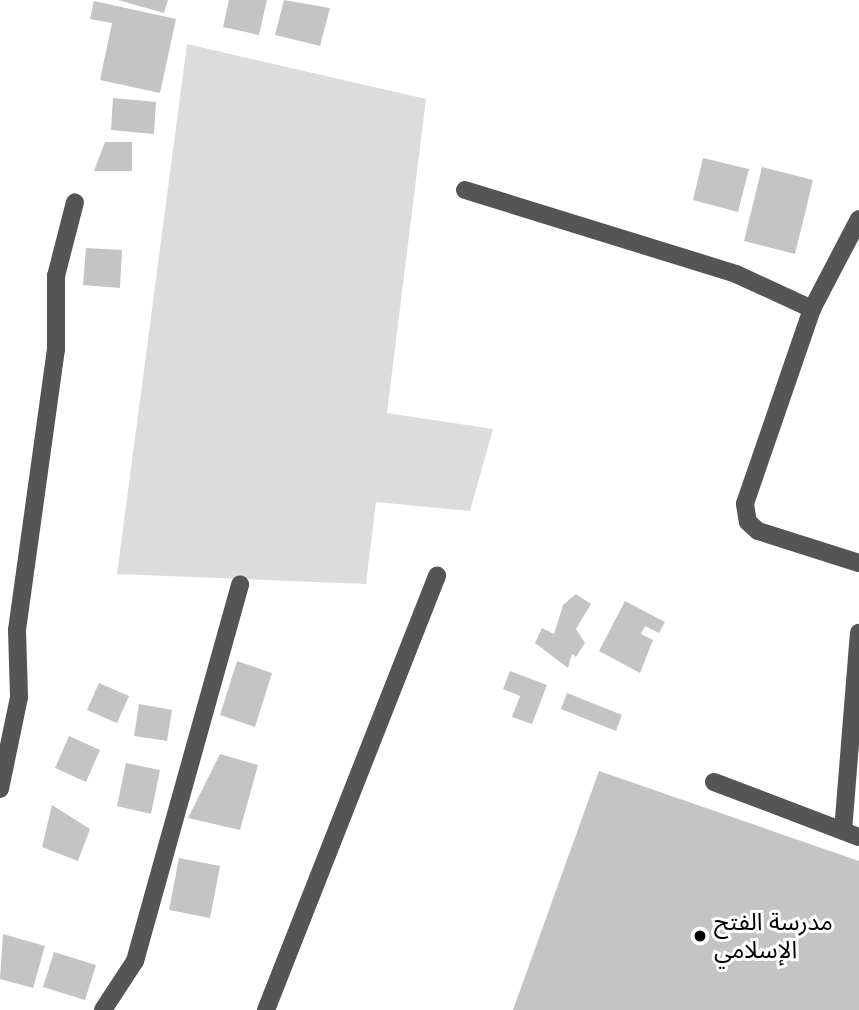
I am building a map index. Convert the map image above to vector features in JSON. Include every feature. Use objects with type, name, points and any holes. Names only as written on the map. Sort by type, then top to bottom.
[{"type":"street","points":[[465,190],[713,266],[812,309]]},
{"type":"street","points":[[0,789],[19,697],[17,630],[56,350],[56,276],[75,202]]},
{"type":"street","points":[[859,219],[812,309],[745,516],[758,531],[859,563]]},
{"type":"street","points":[[266,1010],[437,575]]},
{"type":"street","points":[[103,1010],[135,961],[240,584]]},
{"type":"street","points":[[714,782],[851,834],[859,633]]},
{"type":"shaded area","points":[[187,44],[426,99],[387,413],[493,429],[470,511],[376,502],[366,584],[117,574]]},
{"type":"building","points":[[118,0],[168,0],[164,13]]},
{"type":"building","points":[[229,0],[267,0],[259,35],[223,27]]},
{"type":"building","points":[[284,0],[330,8],[320,46],[275,35]]},
{"type":"building","points":[[94,1],[176,19],[160,93],[100,80],[112,23],[90,19]]},
{"type":"building","points":[[113,98],[156,102],[154,134],[111,130]]},
{"type":"building","points":[[105,142],[132,142],[132,171],[94,171]]},
{"type":"building","points":[[703,158],[749,169],[738,212],[693,200]]},
{"type":"building","points":[[762,167],[813,180],[795,254],[744,241]]},
{"type":"building","points":[[86,248],[122,250],[120,288],[83,285]]},
{"type":"building","points":[[576,594],[591,604],[576,629],[585,643],[576,657],[572,654],[568,668],[535,643],[542,628],[554,634],[563,605]]},
{"type":"building","points":[[625,601],[665,622],[659,633],[645,626],[641,634],[653,640],[640,673],[599,651]]},
{"type":"building","points":[[237,661],[272,673],[255,727],[220,715]]},
{"type":"building","points":[[510,671],[547,685],[532,724],[512,717],[520,696],[503,689]]},
{"type":"building","points":[[99,683],[129,696],[117,723],[87,710]]},
{"type":"building","points":[[567,693],[622,715],[616,731],[561,709]]},
{"type":"building","points":[[139,704],[172,710],[167,741],[134,736]]},
{"type":"building","points":[[69,736],[100,750],[86,782],[55,768]]},
{"type":"building","points":[[220,754],[258,765],[240,830],[188,818]]},
{"type":"building","points":[[126,763],[160,770],[151,814],[117,806]]},
{"type":"building","name":"مدرسة الفتح الإسلامي","points":[[599,771],[859,861],[859,1010],[513,1010]]},
{"type":"building","points":[[52,805],[90,829],[78,861],[42,847]]},
{"type":"building","points":[[179,858],[220,866],[210,918],[169,910]]},
{"type":"building","points":[[3,934],[45,946],[33,988],[0,979]]},
{"type":"building","points":[[54,952],[96,965],[85,1000],[43,987]]},
{"type":"place","name":"مدرسة الفتح الإسلامي","points":[[700,936]]}]
